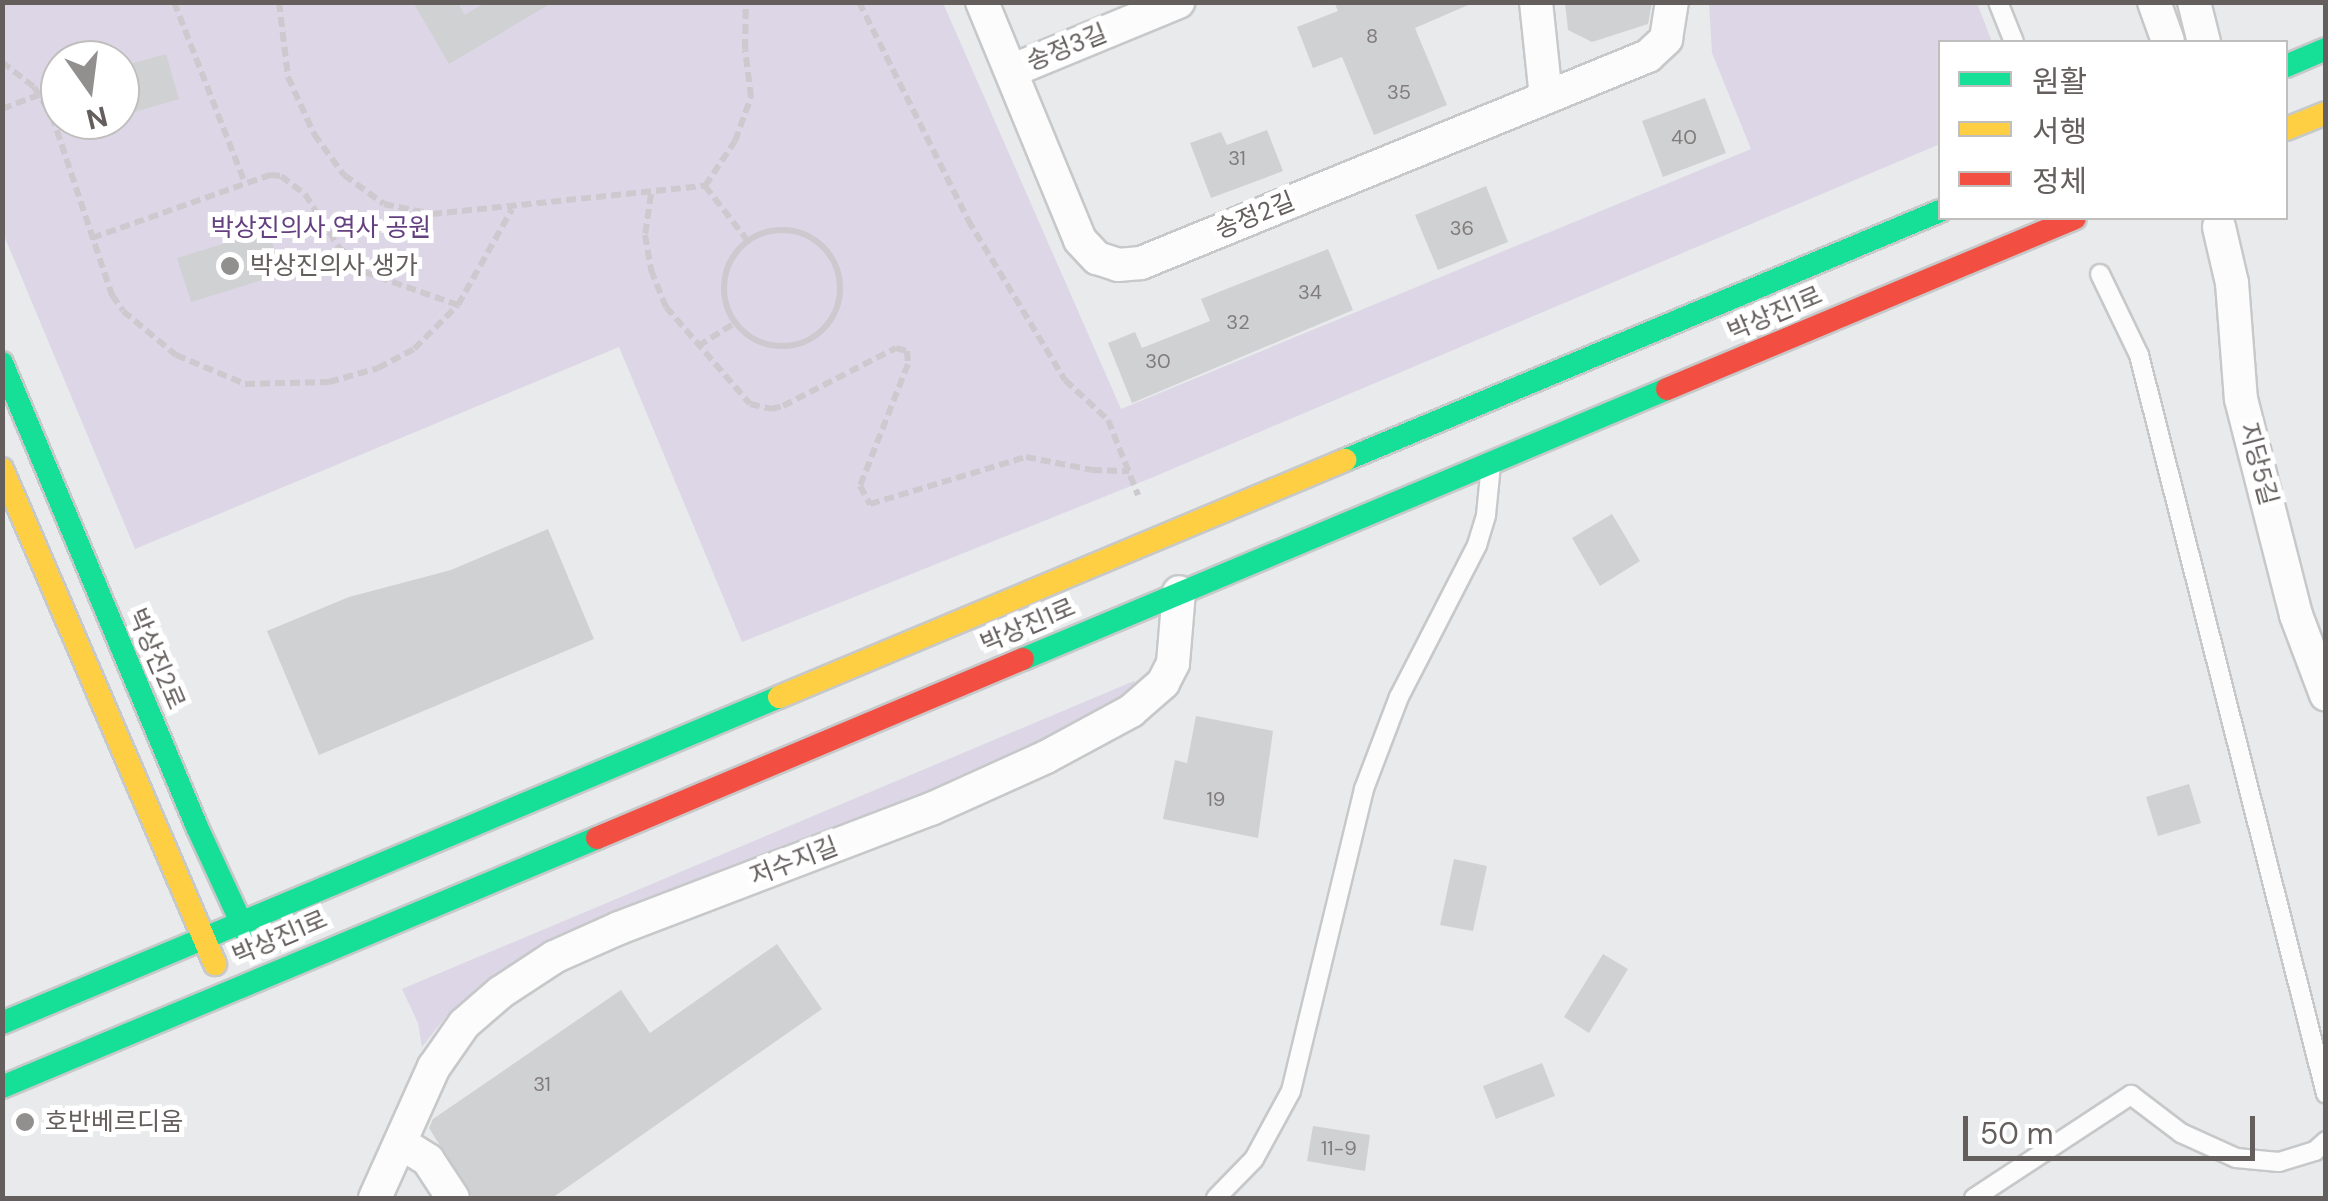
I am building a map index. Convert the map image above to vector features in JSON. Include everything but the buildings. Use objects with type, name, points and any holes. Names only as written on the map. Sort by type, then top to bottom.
[{"type":"street","name":"송정2길","points":[[982,2],[1080,240],[1097,258],[1118,266],[1141,263],[1648,56],[1666,39],[1672,2]]},
{"type":"street","name":"송정3길","points":[[1011,71],[1178,2]]},
{"type":"street","points":[[1536,2],[1546,97]]},
{"type":"street","points":[[2154,2],[2168,40]]},
{"type":"street","points":[[2194,2],[2204,40]]},
{"type":"street","points":[[2288,65],[2326,49]]},
{"type":"street","points":[[2288,129],[2326,113]]},
{"type":"street","name":"박상진1로","points":[[2,1023],[1938,212]]},
{"type":"street","name":"박상진1로","points":[[2,1086],[2070,220]]},
{"type":"street","name":"지당5길","points":[[2220,227],[2232,283],[2241,399],[2296,615],[2326,695]]},
{"type":"street","name":"박상진2로","points":[[2,364],[265,974]]},
{"type":"street","points":[[2,469],[227,990]]},
{"type":"street","name":"저수지길","points":[[375,1198],[434,1066],[464,1024],[501,992],[554,958],[619,928],[932,808],[1046,757],[1131,711],[1163,683],[1173,663],[1180,592]]},
{"type":"street","points":[[400,1143],[428,1160],[453,1198]]},
{"type":"lane","points":[[1998,2],[2013,40]]},
{"type":"lane","points":[[2100,274],[2144,374],[2326,1094]]},
{"type":"lane","points":[[1216,1198],[1254,1159],[1291,1091],[1364,789],[1406,681],[1477,545],[1488,504],[1491,464]]},
{"type":"lane","points":[[1974,1198],[2131,1095],[2182,1133],[2236,1158],[2279,1162],[2315,1151],[2326,1141]]},
{"type":"path","points":[[174,2],[244,183]]},
{"type":"path","points":[[279,2],[288,76],[299,106],[344,175],[384,204],[432,214],[512,209],[607,194],[651,194],[706,186],[736,140],[751,98],[745,49],[746,2]]},
{"type":"path","points":[[860,2],[968,220],[1065,380],[1108,420],[1138,495]]},
{"type":"path","points":[[2,62],[39,95],[64,143],[112,295],[134,325],[198,367],[245,384],[302,386],[378,368],[414,349],[458,304],[512,209]]},
{"type":"path","points":[[2,109],[39,95]]},
{"type":"path","points":[[92,238],[270,174],[290,180],[304,194],[338,246],[364,272],[458,304]]},
{"type":"path","points":[[706,186],[748,241]]},
{"type":"path","points":[[651,194],[645,234],[650,270],[666,307],[750,404],[771,410],[896,348],[908,351],[908,364],[860,486],[870,504],[1026,457],[1072,467],[1129,471]]},
{"type":"path","points":[[782,230],[800,232],[830,254],[841,288],[830,323],[800,344],[764,344],[735,323],[723,288],[735,254],[748,241],[782,230]]},
{"type":"path","points":[[698,346],[735,323]]},
{"type":"green space","name":"박상진의사 역사 공원","points":[[2,3],[943,3],[1121,409],[1751,149],[1712,53],[1709,3],[1977,3],[1991,40],[1938,40],[1938,145],[1151,478],[742,642],[619,347],[135,549],[3,233]]},
{"type":"green space","points":[[1134,681],[1136,686],[1078,725],[927,796],[549,945],[491,978],[448,1014],[422,1047],[418,1023],[402,989]]},
{"type":"traffic: fast","points":[[2288,65],[2326,49]]},
{"type":"traffic: fast","points":[[1345,460],[1938,212]]},
{"type":"traffic: fast","points":[[2,363],[197,827],[253,948]]},
{"type":"traffic: fast","points":[[1023,659],[1667,389]]},
{"type":"traffic: fast","points":[[2,1023],[779,697]]},
{"type":"traffic: fast","points":[[2,1087],[597,838]]},
{"type":"traffic: slow","points":[[2288,128],[2326,113]]},
{"type":"traffic: slow","points":[[779,697],[1345,460]]},
{"type":"traffic: slow","points":[[2,469],[215,964]]},
{"type":"traffic: jam","points":[[1667,389],[2070,220]]},
{"type":"traffic: jam","points":[[597,838],[1023,659]]},
{"type":"place","name":"박상진의사 생가","points":[[230,266]]},
{"type":"place","name":"호반베르디움","points":[[25,1122]]}]
